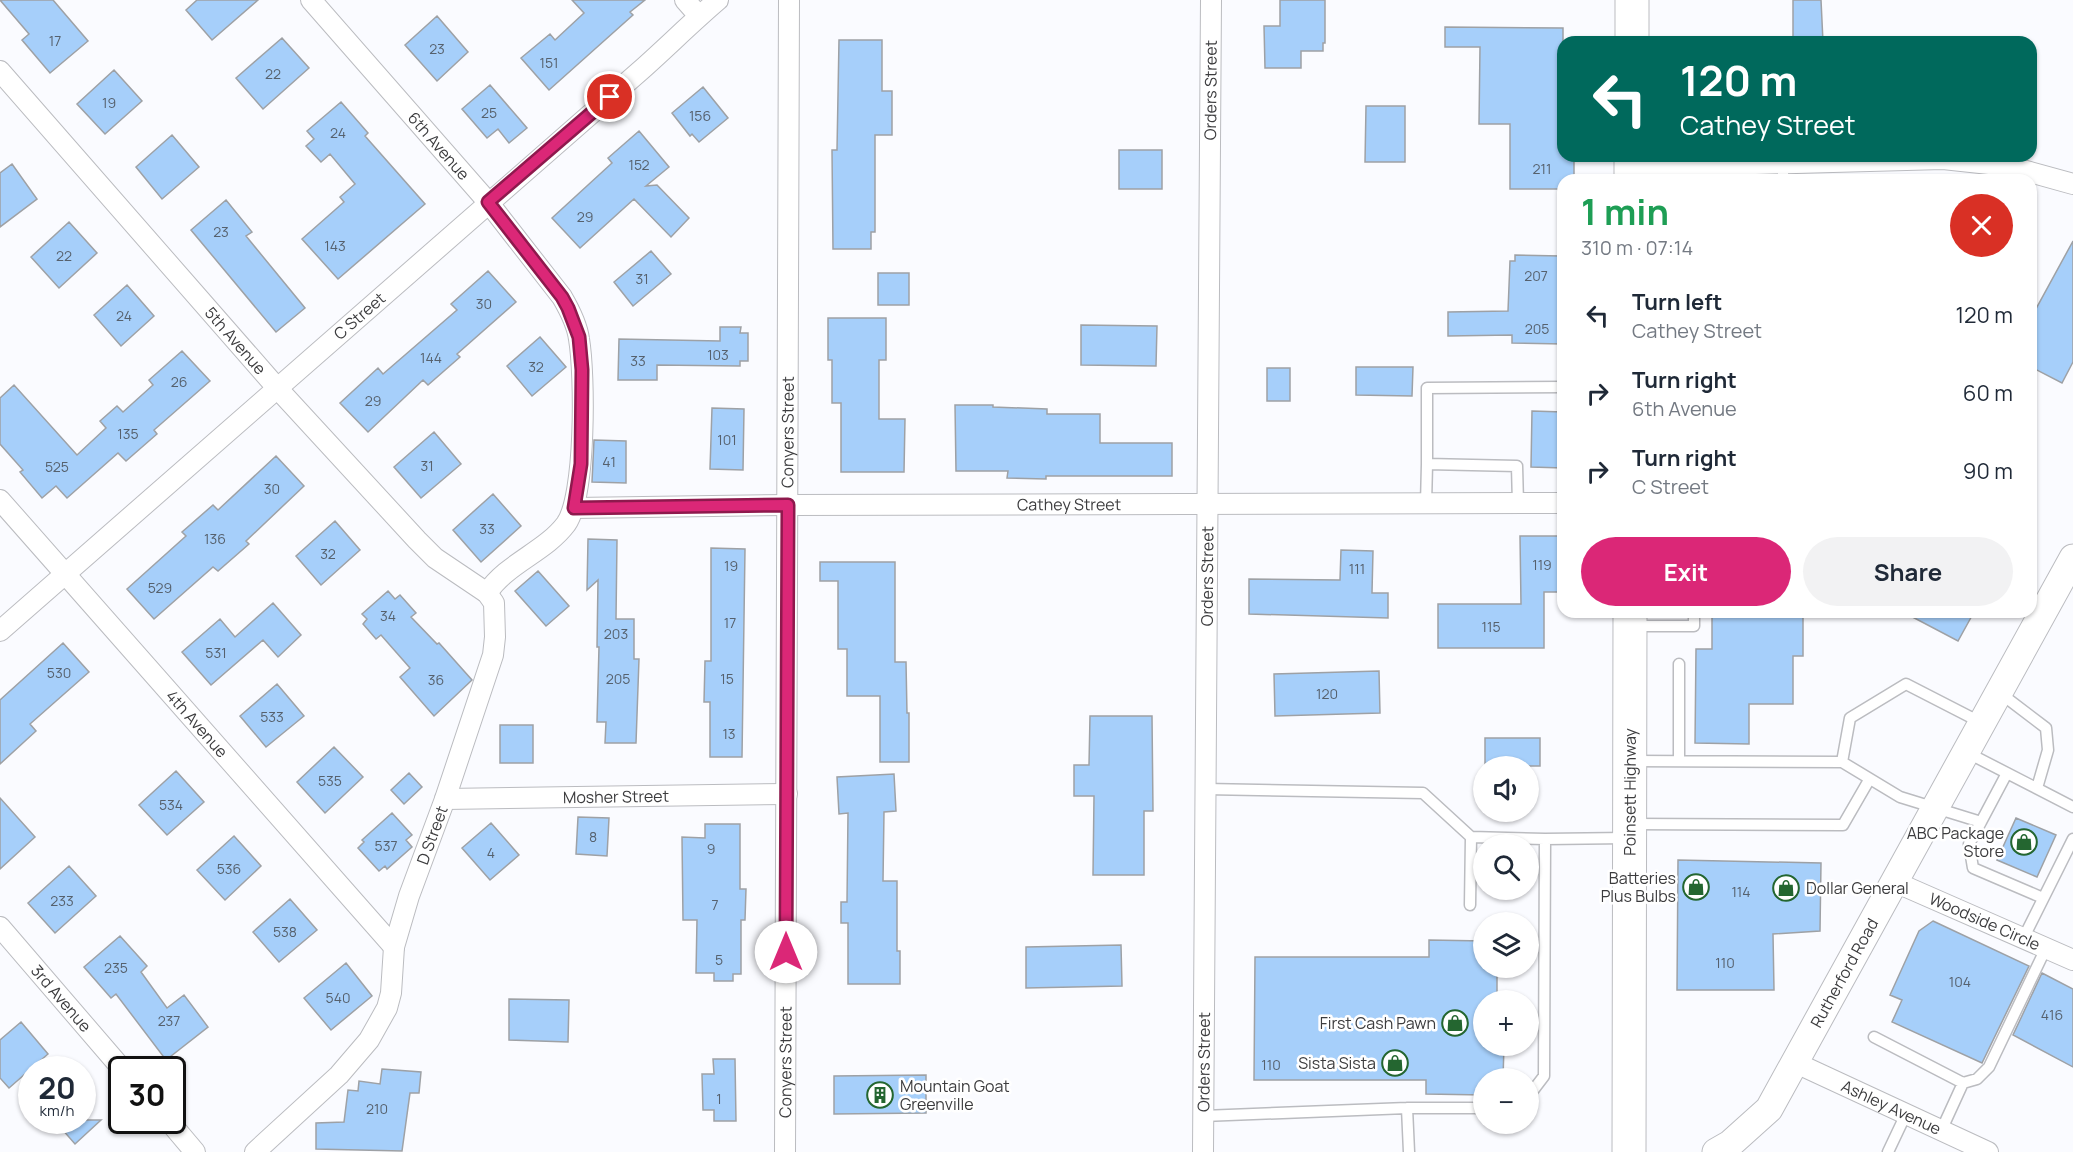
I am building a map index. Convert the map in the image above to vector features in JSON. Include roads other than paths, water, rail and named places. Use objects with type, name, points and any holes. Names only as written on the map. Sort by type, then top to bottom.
[{"type":"highway","points":[[1632,0],[1632,36]]},
{"type":"highway","name":"Poinsett Highway","points":[[1629,1152],[1630,619]]},
{"type":"street","name":"6th Avenue","points":[[310,0],[488,202],[562,297],[568,308],[579,337],[582,370],[581,464],[574,508]]},
{"type":"street","points":[[685,0],[699,16]]},
{"type":"street","name":"C Street","points":[[0,631],[718,0]]},
{"type":"street","name":"Conyers Street","points":[[785,1152],[789,0]]},
{"type":"street","name":"Orders Street","points":[[1203,1152],[1211,0]]},
{"type":"street","name":"5th Avenue","points":[[0,71],[278,389],[417,540],[435,558],[488,593]]},
{"type":"street","points":[[1631,167],[1714,172],[1783,172],[1906,162]]},
{"type":"street","points":[[1971,162],[2008,166],[2037,174]]},
{"type":"street","points":[[2037,174],[2073,184]]},
{"type":"street","name":"4th Avenue","points":[[0,500],[394,947]]},
{"type":"street","name":"Cathey Street","points":[[574,508],[788,505],[1557,503]]},
{"type":"street","points":[[488,593],[497,579],[559,533],[574,508]]},
{"type":"street","name":"Rutherford Road","points":[[2037,607],[2073,558]]},
{"type":"street","name":"D Street","points":[[255,1152],[319,1095],[369,1040],[387,1008],[392,993],[394,947],[409,896],[445,799],[493,655],[494,603],[488,593]]},
{"type":"street","name":"Rutherford Road","points":[[1716,1152],[1730,1144],[1770,1110],[1999,692],[2032,618]]},
{"type":"street","name":"Mosher Street","points":[[445,799],[787,794]]},
{"type":"street","name":"Woodside Circle","points":[[1895,882],[2073,960]]},
{"type":"street","name":"3rd Avenue","points":[[0,927],[111,1056]]},
{"type":"street","name":"Ashley Avenue","points":[[1796,1063],[1988,1152]]},
{"type":"street","points":[[180,1134],[195,1152]]},
{"type":"lane","points":[[1426,504],[1427,388],[1557,387]]},
{"type":"lane","points":[[1427,464],[1517,466],[1518,504]]},
{"type":"lane","points":[[1630,619],[1694,626],[1694,618]]},
{"type":"lane","points":[[1679,664],[1679,761]]},
{"type":"lane","points":[[1842,762],[1850,718],[1906,684],[1982,723]]},
{"type":"lane","points":[[1999,692],[2046,728],[2048,750],[2037,788]]},
{"type":"lane","points":[[1966,752],[2073,807]]},
{"type":"lane","points":[[1630,761],[1842,762],[1900,797],[1980,822]]},
{"type":"lane","points":[[2007,773],[1969,844],[1973,868],[2043,898]]},
{"type":"lane","points":[[1205,789],[1423,793],[1471,837],[1545,839],[1630,831],[1843,825],[1869,780]]},
{"type":"lane","points":[[1470,905],[1471,837]]},
{"type":"lane","points":[[1539,1083],[1544,1076],[1545,839]]},
{"type":"lane","points":[[2023,939],[2073,839]]},
{"type":"lane","points":[[1941,1131],[1963,1083],[1977,1078],[1989,1066],[2046,948]]},
{"type":"lane","points":[[1874,1037],[1963,1083]]},
{"type":"lane","points":[[1203,1116],[1407,1108],[1473,1108]]},
{"type":"lane","points":[[1407,1108],[1409,1152]]},
{"type":"lane","points":[[1888,1152],[1906,1114]]},
{"type":"place","name":"ABC Package Store","points":[[2024,842]]},
{"type":"place","name":"Batteries Plus Bulbs","points":[[1696,887]]},
{"type":"place","name":"Dollar General","points":[[1786,888]]},
{"type":"place","name":"First Cash Pawn","points":[[1455,1023]]},
{"type":"place","name":"Sista Sista","points":[[1395,1063]]},
{"type":"place","name":"Mountain Goat Greenville","points":[[880,1095]]}]
